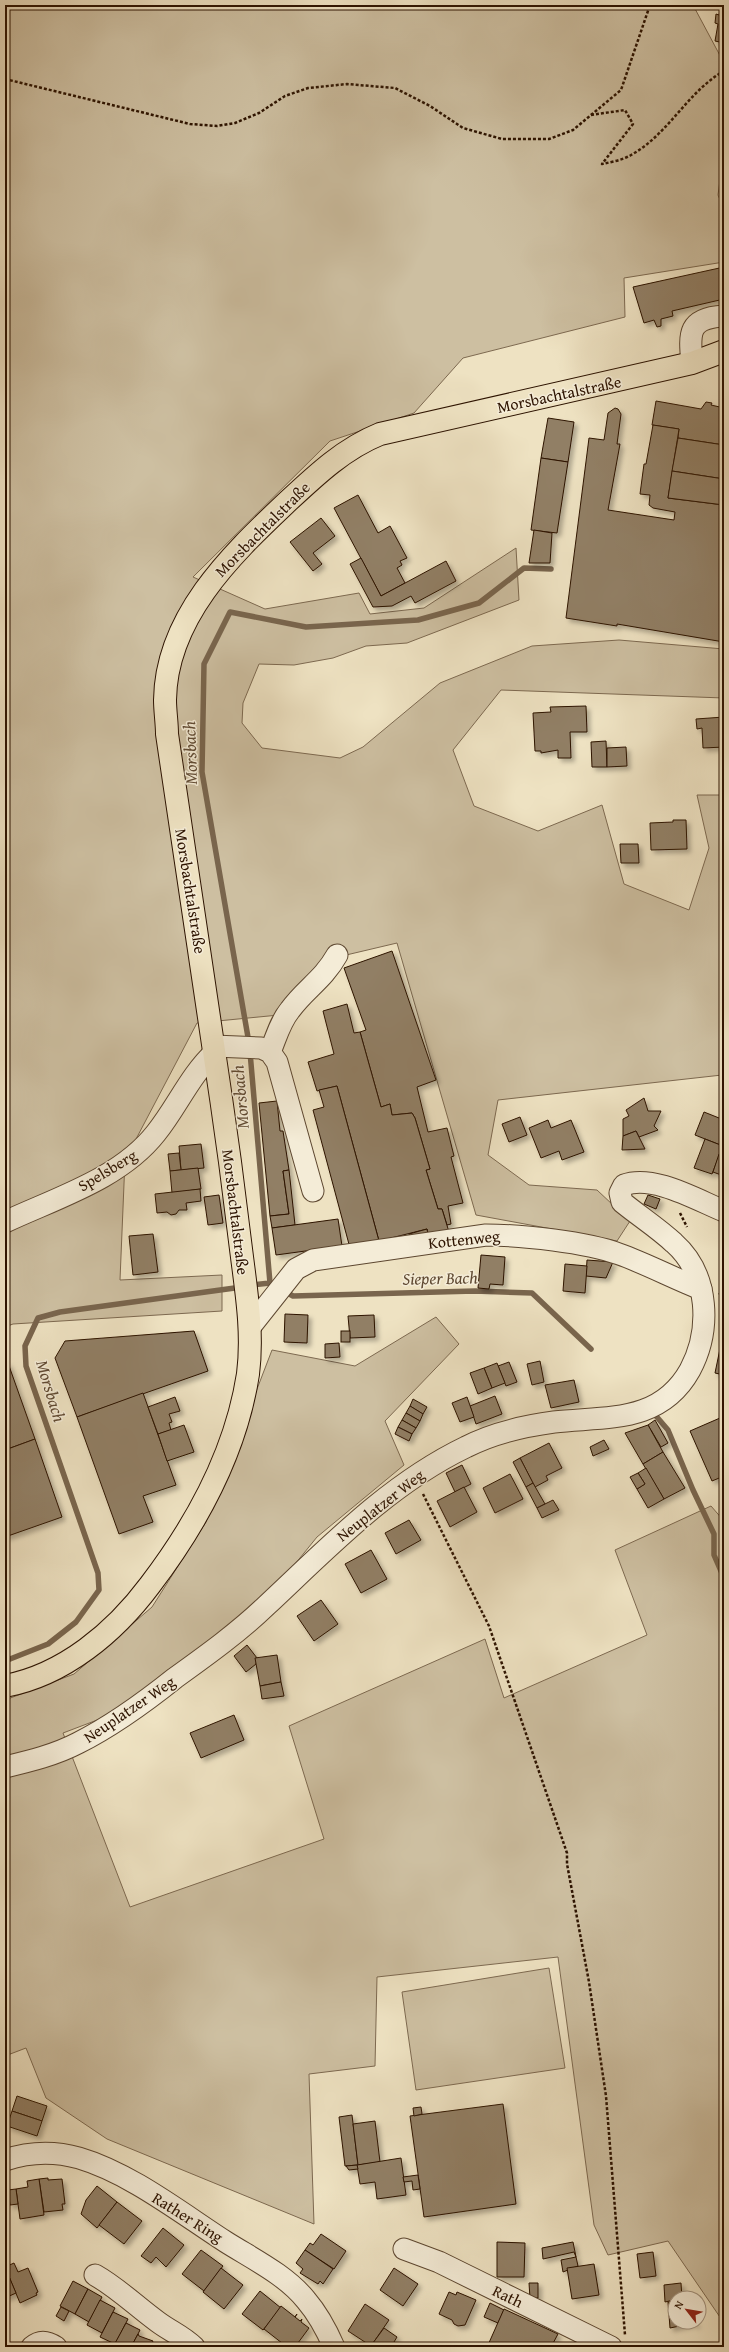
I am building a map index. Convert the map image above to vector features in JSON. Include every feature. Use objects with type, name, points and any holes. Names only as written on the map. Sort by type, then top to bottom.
[{"type":"main road","name":"Morsbachtalstraße","points":[[5,1686],[22,1683],[44,1675],[66,1663],[94,1642],[139,1600],[163,1568],[207,1498],[223,1462],[239,1414],[248,1374],[250,1336],[244,1269],[214,1049],[167,734],[165,700],[168,679],[178,638],[189,616],[214,576],[247,539],[311,479],[347,450],[366,439],[380,434],[692,363],[724,351]]},
{"type":"street","points":[[692,363],[689,337],[697,323],[711,317],[724,316]]},
{"type":"street","points":[[265,1050],[291,1008],[319,981],[337,955]]},
{"type":"street","points":[[214,1049],[236,1047],[265,1050],[278,1062],[313,1191]]},
{"type":"street","name":"Spelsberg","points":[[5,1222],[77,1189],[121,1165],[140,1151],[168,1117],[200,1066],[214,1049]]},
{"type":"street","name":"Neuplatzer Weg","points":[[5,1767],[42,1758],[78,1743],[139,1706],[207,1655],[265,1607],[325,1549],[414,1475],[467,1446],[494,1436],[528,1426],[631,1415],[659,1402],[674,1391],[688,1373],[699,1351],[704,1329],[701,1289],[696,1273],[676,1244],[622,1202],[620,1193],[624,1186],[632,1182],[647,1182],[667,1188],[724,1211]]},
{"type":"street","name":"Kottenweg","points":[[250,1336],[296,1269],[312,1260],[486,1235],[510,1235],[592,1247],[619,1254],[701,1289]]},
{"type":"street","name":"Rather Ring","points":[[5,2160],[34,2153],[53,2153],[78,2158],[125,2179],[157,2197],[286,2281],[306,2300],[328,2333],[334,2347]]},
{"type":"street","name":"Rath","points":[[404,2249],[439,2262],[618,2343]]},
{"type":"street","points":[[95,2275],[109,2283],[159,2323],[187,2340],[194,2347]]},
{"type":"street","points":[[32,2347],[38,2342],[47,2342],[56,2347]]},
{"type":"path","points":[[5,79],[190,124],[216,126],[235,123],[259,113],[290,94],[308,88],[347,84],[395,88],[430,106],[463,128],[502,139],[549,139],[573,130],[621,90],[650,5]]},
{"type":"path","points":[[589,116],[625,110],[633,124],[602,164],[630,156],[656,138],[708,80],[724,71]]},
{"type":"path","points":[[414,1475],[489,1626],[567,1853],[567,1864],[589,1982],[606,2096],[618,2343]]},
{"type":"shaded area","points":[[5,5],[693,5],[724,63],[724,150],[718,195],[724,209],[724,262],[624,278],[625,317],[463,358],[414,413],[330,441],[193,577],[265,609],[359,593],[370,614],[424,608],[516,548],[519,600],[407,643],[366,646],[333,658],[294,665],[259,664],[243,703],[242,723],[262,748],[340,758],[363,747],[440,683],[532,646],[619,640],[724,649],[724,698],[501,690],[453,750],[474,806],[538,831],[602,805],[624,884],[689,910],[709,848],[697,795],[724,795],[722,1075],[498,1100],[488,1155],[529,1185],[597,1190],[630,1221],[617,1241],[476,1215],[397,943],[325,960],[279,1015],[197,1023],[125,1160],[120,1280],[222,1275],[222,1311],[13,1324],[5,1327]]},
{"type":"shaded area","points":[[436,1317],[459,1344],[385,1421],[404,1465],[317,1537],[265,1601],[142,1703],[63,1733],[130,1907],[324,1839],[289,1726],[485,1639],[504,1698],[647,1635],[615,1550],[711,1506],[724,1521],[724,2323],[707,2298],[707,2290],[701,2290],[668,2241],[608,2255],[594,2225],[558,1957],[377,1977],[375,2066],[309,2074],[314,2224],[107,2139],[46,2098],[26,2048],[5,2056],[5,1700],[74,1674],[152,1607],[206,1522],[272,1350],[355,1366]]},
{"type":"shaded area","points":[[549,1968],[565,2068],[416,2090],[402,1992]]},
{"type":"building","points":[[721,7],[724,8],[724,43],[715,41],[718,24],[715,23],[716,14],[719,15]]},
{"type":"building","points":[[724,267],[724,299],[672,311],[673,316],[661,319],[661,326],[657,327],[654,320],[644,323],[633,287]]},
{"type":"building","points":[[656,401],[701,409],[706,402],[712,403],[711,405],[724,408],[724,445],[678,438],[679,429],[652,425]]},
{"type":"building","points":[[615,408],[618,409],[621,414],[617,444],[620,444],[608,510],[674,520],[675,512],[653,508],[649,505],[650,495],[640,494],[644,464],[646,464],[653,425],[679,429],[668,498],[724,505],[724,642],[617,624],[617,626],[566,618],[589,438],[604,440],[608,413]]},
{"type":"building","points":[[548,418],[574,422],[568,462],[541,458]]},
{"type":"building","points":[[678,438],[724,445],[724,479],[672,471]]},
{"type":"building","points":[[541,458],[568,462],[557,533],[531,530]]},
{"type":"building","points":[[672,471],[724,479],[724,505],[668,498]]},
{"type":"building","points":[[358,495],[378,533],[390,526],[407,558],[400,561],[402,565],[397,568],[405,583],[381,596],[334,508]]},
{"type":"building","points":[[321,518],[335,536],[313,553],[322,564],[313,571],[290,542]]},
{"type":"building","points":[[534,530],[552,533],[550,563],[529,563]]},
{"type":"building","points":[[361,558],[381,596],[446,561],[456,581],[415,603],[411,596],[392,606],[373,607],[350,564]]},
{"type":"building","points":[[586,706],[587,732],[570,732],[571,758],[558,758],[558,750],[541,753],[541,751],[535,751],[533,713],[551,712],[550,707]]},
{"type":"building","points":[[724,717],[724,747],[703,748],[702,728],[697,729],[696,719]]},
{"type":"building","points":[[606,741],[607,767],[592,767],[591,742]]},
{"type":"building","points":[[626,747],[627,766],[607,767],[607,748]]},
{"type":"building","points":[[673,820],[686,820],[687,849],[651,850],[650,823],[673,822]]},
{"type":"building","points":[[620,844],[638,844],[639,863],[621,863]]},
{"type":"building","points":[[392,951],[436,1080],[417,1087],[428,1132],[447,1128],[454,1156],[451,1157],[463,1203],[448,1206],[451,1224],[447,1225],[442,1209],[438,1209],[426,1170],[430,1169],[415,1118],[412,1113],[392,1115],[390,1104],[381,1107],[360,1032],[366,1030],[344,968]]},
{"type":"building","points":[[347,1004],[354,1033],[360,1032],[381,1107],[390,1104],[392,1115],[412,1113],[415,1118],[430,1169],[426,1170],[438,1209],[442,1209],[449,1232],[429,1237],[427,1229],[379,1241],[337,1086],[317,1091],[308,1062],[334,1054],[323,1011]]},
{"type":"building","points":[[337,1086],[379,1241],[350,1248],[313,1110],[324,1107],[319,1090]]},
{"type":"building","points":[[644,1098],[648,1111],[661,1111],[654,1126],[658,1130],[639,1137],[636,1131],[623,1136],[623,1119],[629,1116],[626,1110]]},
{"type":"building","points":[[277,1101],[280,1131],[283,1131],[289,1170],[283,1171],[289,1214],[270,1216],[259,1103]]},
{"type":"building","points":[[704,1112],[724,1120],[723,1146],[695,1135]]},
{"type":"building","points":[[520,1117],[527,1135],[509,1142],[502,1124]]},
{"type":"building","points":[[548,1120],[551,1128],[571,1120],[584,1152],[562,1160],[559,1151],[541,1158],[529,1128]]},
{"type":"building","points":[[636,1131],[645,1149],[622,1150],[623,1136]]},
{"type":"building","points":[[705,1139],[723,1146],[712,1174],[694,1168]]},
{"type":"building","points":[[201,1144],[204,1168],[181,1170],[179,1146]]},
{"type":"building","points":[[179,1153],[181,1170],[170,1171],[168,1154]]},
{"type":"building","points":[[719,1154],[724,1156],[724,1176],[713,1172]]},
{"type":"building","points":[[198,1168],[201,1189],[172,1193],[170,1171]]},
{"type":"building","points":[[289,1170],[295,1225],[272,1228],[270,1216],[289,1214],[283,1171]]},
{"type":"building","points":[[200,1189],[201,1201],[186,1203],[187,1210],[179,1210],[176,1214],[171,1215],[167,1212],[157,1213],[155,1194]]},
{"type":"building","points":[[219,1195],[223,1223],[208,1225],[204,1197]]},
{"type":"building","points":[[648,1195],[660,1199],[656,1209],[644,1204]]},
{"type":"building","points":[[338,1219],[342,1246],[276,1255],[272,1228]]},
{"type":"building","points":[[427,1229],[428,1235],[410,1238],[409,1234]]},
{"type":"building","points":[[153,1234],[158,1272],[133,1275],[129,1236]]},
{"type":"building","points":[[481,1255],[505,1257],[503,1285],[490,1284],[489,1289],[478,1288]]},
{"type":"building","points":[[587,1260],[613,1262],[606,1278],[586,1276]]},
{"type":"building","points":[[565,1264],[587,1266],[585,1293],[563,1291]]},
{"type":"building","points":[[724,1292],[724,1317],[719,1293]]},
{"type":"building","points":[[285,1314],[308,1315],[307,1343],[284,1342]]},
{"type":"building","points":[[374,1315],[375,1337],[350,1338],[348,1316]]},
{"type":"building","points":[[194,1331],[208,1371],[77,1417],[55,1358],[65,1341]]},
{"type":"building","points":[[341,1331],[350,1331],[350,1342],[341,1342]]},
{"type":"building","points":[[339,1343],[340,1357],[325,1358],[325,1344]]},
{"type":"building","points":[[721,1344],[724,1345],[724,1375],[715,1373]]},
{"type":"building","points":[[540,1361],[544,1382],[532,1385],[527,1364]]},
{"type":"building","points":[[509,1362],[517,1382],[506,1386],[498,1366]]},
{"type":"building","points":[[8,1363],[35,1439],[5,1450],[5,1364]]},
{"type":"building","points":[[497,1363],[505,1383],[492,1388],[484,1368]]},
{"type":"building","points":[[484,1368],[492,1388],[478,1394],[470,1373]]},
{"type":"building","points":[[574,1380],[579,1402],[551,1408],[545,1385]]},
{"type":"building","points":[[143,1393],[176,1485],[143,1496],[153,1522],[119,1534],[77,1417]]},
{"type":"building","points":[[495,1396],[502,1414],[476,1424],[470,1406]]},
{"type":"building","points":[[175,1397],[180,1411],[169,1414],[172,1422],[169,1423],[171,1430],[158,1434],[148,1407]]},
{"type":"building","points":[[467,1397],[474,1417],[460,1422],[452,1403]]},
{"type":"building","points":[[413,1399],[427,1407],[423,1414],[410,1406]]},
{"type":"building","points":[[410,1406],[423,1414],[420,1421],[406,1413]]},
{"type":"building","points":[[406,1413],[420,1421],[416,1428],[402,1420]]},
{"type":"building","points":[[720,1418],[724,1427],[724,1476],[712,1481],[690,1431]]},
{"type":"building","points":[[402,1420],[416,1428],[412,1434],[398,1427]]},
{"type":"building","points":[[655,1420],[668,1443],[661,1447],[648,1425]]},
{"type":"building","points":[[184,1425],[194,1452],[167,1461],[158,1434]]},
{"type":"building","points":[[648,1425],[663,1452],[643,1464],[625,1433]]},
{"type":"building","points":[[398,1427],[412,1434],[409,1441],[395,1434]]},
{"type":"building","points":[[35,1439],[62,1517],[5,1537],[5,1450]]},
{"type":"building","points":[[604,1440],[609,1449],[593,1456],[590,1447]]},
{"type":"building","points":[[549,1443],[562,1468],[546,1476],[548,1480],[535,1487],[520,1458]]},
{"type":"building","points":[[663,1452],[685,1488],[664,1499],[643,1464]]},
{"type":"building","points":[[520,1458],[533,1483],[526,1487],[513,1462]]},
{"type":"building","points":[[462,1465],[471,1484],[455,1492],[446,1473]]},
{"type":"building","points":[[646,1468],[664,1499],[648,1508],[637,1489],[645,1484],[638,1473]]},
{"type":"building","points":[[638,1473],[645,1484],[637,1489],[630,1477]]},
{"type":"building","points":[[510,1474],[523,1499],[495,1513],[483,1488]]},
{"type":"building","points":[[533,1483],[545,1504],[537,1508],[526,1487]]},
{"type":"building","points":[[464,1487],[477,1512],[450,1527],[437,1501]]},
{"type":"building","points":[[553,1500],[559,1510],[542,1518],[537,1508]]},
{"type":"building","points":[[409,1520],[421,1540],[396,1554],[385,1533]]},
{"type":"building","points":[[371,1550],[387,1579],[361,1593],[345,1564]]},
{"type":"building","points":[[321,1600],[338,1624],[314,1641],[297,1616]]},
{"type":"building","points":[[247,1645],[257,1658],[256,1664],[246,1672],[234,1656]]},
{"type":"building","points":[[277,1655],[281,1682],[260,1686],[255,1658]]},
{"type":"building","points":[[281,1682],[284,1696],[262,1699],[260,1686]]},
{"type":"building","points":[[234,1715],[244,1740],[201,1758],[190,1733]]},
{"type":"building","points":[[17,2096],[47,2106],[42,2121],[12,2111]]},
{"type":"building","points":[[503,2104],[516,2204],[424,2217],[410,2116]]},
{"type":"building","points":[[421,2107],[422,2114],[414,2116],[413,2108]]},
{"type":"building","points":[[12,2111],[42,2121],[37,2136],[7,2126]]},
{"type":"building","points":[[352,2115],[358,2165],[345,2166],[339,2117]]},
{"type":"building","points":[[375,2121],[380,2162],[358,2165],[353,2124]]},
{"type":"building","points":[[401,2158],[406,2195],[377,2199],[375,2182],[360,2184],[357,2165]]},
{"type":"building","points":[[357,2165],[358,2169],[349,2170],[346,2166]]},
{"type":"building","points":[[418,2175],[420,2189],[413,2190],[412,2181],[404,2182],[403,2177]]},
{"type":"building","points":[[48,2178],[48,2180],[62,2179],[65,2204],[62,2204],[63,2210],[44,2212],[39,2179]]},
{"type":"building","points":[[39,2179],[44,2215],[20,2219],[16,2189],[28,2187],[27,2181]]},
{"type":"building","points":[[97,2186],[117,2202],[97,2228],[81,2214],[86,2200]]},
{"type":"building","points":[[16,2189],[18,2204],[10,2205],[8,2190]]},
{"type":"building","points":[[117,2202],[142,2221],[124,2244],[99,2225]]},
{"type":"building","points":[[163,2228],[184,2245],[166,2267],[156,2257],[151,2263],[141,2256]]},
{"type":"building","points":[[321,2234],[346,2251],[334,2269],[305,2250],[310,2243],[313,2245]]},
{"type":"building","points":[[497,2242],[525,2243],[524,2277],[497,2277]]},
{"type":"building","points":[[573,2242],[576,2257],[574,2252],[543,2259],[542,2248]]},
{"type":"building","points":[[201,2250],[223,2266],[204,2291],[182,2274]]},
{"type":"building","points":[[305,2250],[333,2269],[323,2284],[320,2281],[318,2284],[300,2273],[303,2269],[296,2263]]},
{"type":"building","points":[[653,2252],[656,2276],[640,2278],[637,2254]]},
{"type":"building","points":[[576,2257],[578,2266],[563,2272],[561,2260]]},
{"type":"building","points":[[14,2263],[18,2272],[28,2268],[38,2292],[36,2293],[37,2295],[20,2303],[5,2267]]},
{"type":"building","points":[[594,2264],[599,2295],[572,2299],[567,2268]]},
{"type":"building","points":[[5,2267],[16,2293],[5,2298]]},
{"type":"building","points":[[221,2268],[243,2285],[224,2309],[203,2292]]},
{"type":"building","points":[[394,2268],[418,2284],[403,2306],[380,2290]]},
{"type":"building","points":[[73,2281],[88,2289],[75,2314],[60,2306]]},
{"type":"building","points":[[529,2283],[538,2283],[538,2298],[530,2298]]},
{"type":"building","points":[[681,2283],[681,2290],[667,2290],[667,2302],[665,2302],[664,2285]]},
{"type":"building","points":[[88,2289],[102,2297],[89,2322],[75,2314]]},
{"type":"building","points":[[260,2291],[281,2308],[263,2330],[242,2314]]},
{"type":"building","points":[[449,2292],[456,2295],[457,2292],[476,2300],[465,2325],[458,2326],[454,2324],[452,2320],[439,2314]]},
{"type":"building","points":[[100,2300],[115,2308],[102,2333],[87,2325]]},
{"type":"building","points":[[490,2303],[504,2310],[498,2323],[484,2317]]},
{"type":"building","points":[[365,2304],[389,2320],[371,2346],[348,2331]]},
{"type":"building","points":[[281,2306],[300,2321],[302,2319],[301,2322],[309,2328],[295,2347],[287,2347],[264,2329]]},
{"type":"building","points":[[61,2307],[69,2311],[64,2321],[56,2316]]},
{"type":"building","points":[[504,2309],[558,2334],[551,2347],[527,2347],[521,2344],[519,2347],[492,2347],[488,2345]]},
{"type":"building","points":[[113,2312],[128,2319],[115,2344],[100,2337]]},
{"type":"building","points":[[126,2323],[140,2330],[131,2347],[113,2347]]},
{"type":"building","points":[[384,2328],[397,2337],[391,2347],[370,2347]]},
{"type":"building","points":[[138,2334],[139,2336],[153,2341],[150,2347],[131,2347]]},
{"type":"waterway","name":"Morsbach","points":[[249,1043],[202,772],[204,664],[230,612],[306,627],[418,620],[479,603],[524,568],[551,569]]},
{"type":"waterway","name":"Morsbach","points":[[250,1052],[270,1283],[251,1285]]},
{"type":"waterway","name":"Morsbach","points":[[5,1661],[48,1644],[76,1622],[99,1590],[98,1573],[26,1366],[25,1346],[38,1318],[60,1312],[242,1287]]},
{"type":"waterway","name":"Sieper Bach","points":[[284,1291],[293,1296],[475,1291],[532,1293],[591,1349]]},
{"type":"waterway","name":"Sieper Bach","points":[[656,1416],[668,1430],[693,1490],[714,1534],[714,1555],[724,1578]]}]
